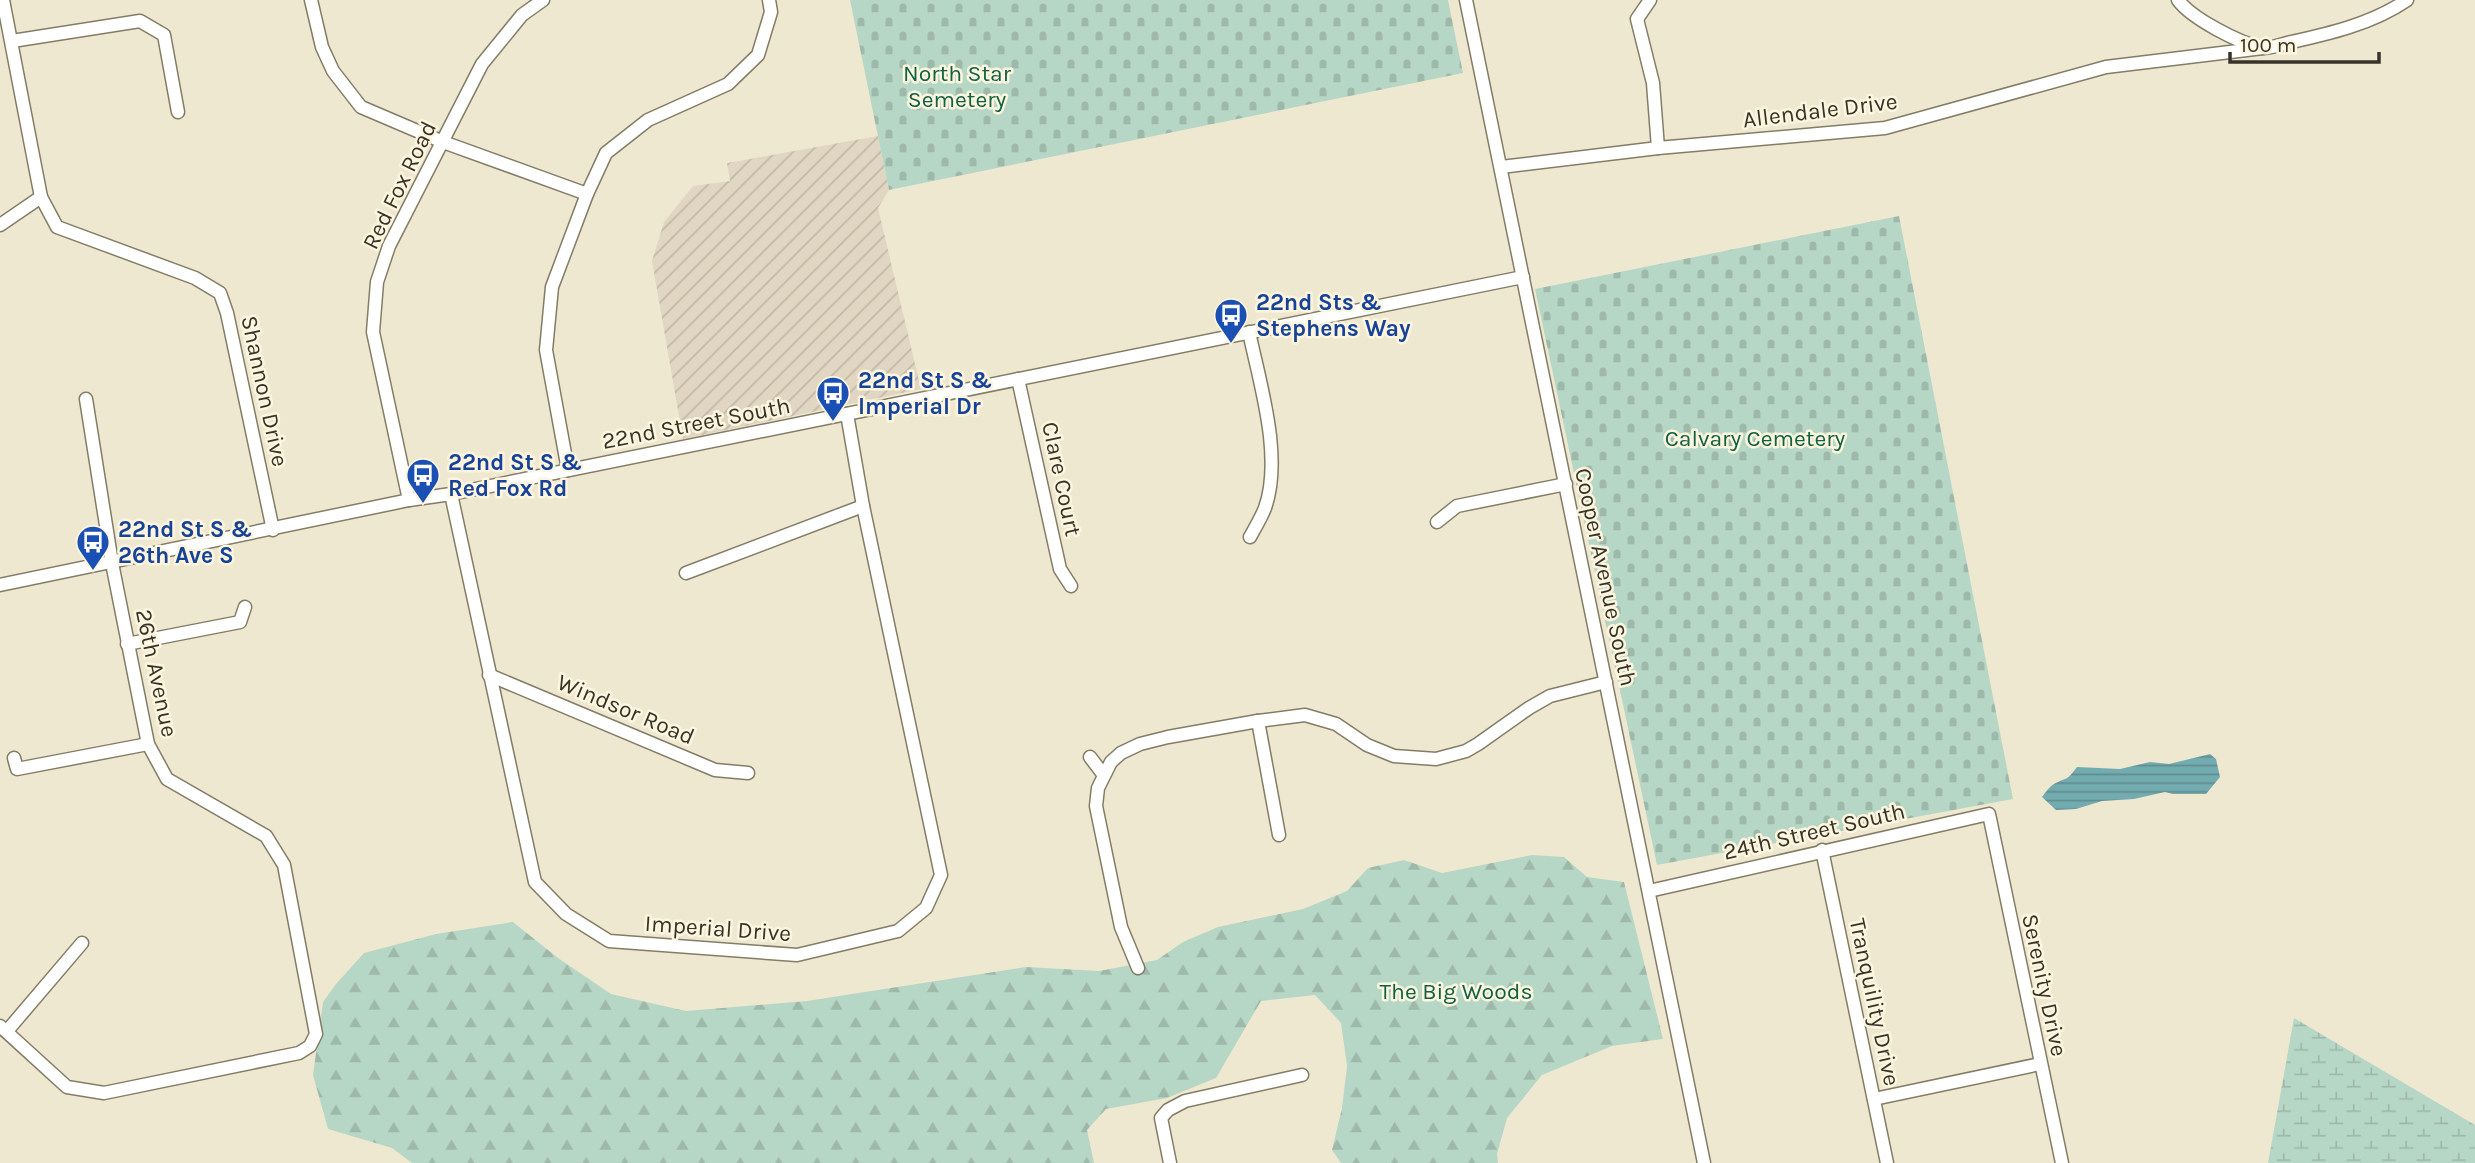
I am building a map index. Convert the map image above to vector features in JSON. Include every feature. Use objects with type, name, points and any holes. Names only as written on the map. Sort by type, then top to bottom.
[{"type":"street","name":"Shannon Drive","points":[[4,0],[41,197],[57,227],[195,278],[220,293],[227,313],[273,530]]},
{"type":"street","points":[[311,0],[322,47],[333,71],[361,107],[443,142],[587,194]]},
{"type":"street","name":"Red Fox Road","points":[[409,500],[373,332],[377,282],[389,246],[482,64],[522,15],[543,0]]},
{"type":"street","points":[[568,470],[546,350],[552,287],[587,194],[606,153],[648,120],[728,84],[758,55],[771,12],[769,0]]},
{"type":"street","name":"Cooper Avenue South","points":[[1466,0],[1704,1163]]},
{"type":"street","points":[[1650,0],[1637,19],[1653,83],[1658,148]]},
{"type":"street","points":[[2179,0],[2185,9],[2214,27],[2263,48]]},
{"type":"street","name":"Allendale Drive","points":[[1501,167],[1658,148],[1885,128],[2106,66],[2263,48],[2357,24],[2383,15],[2407,0]]},
{"type":"street","points":[[12,41],[140,21],[164,35],[178,112]]},
{"type":"street","points":[[0,225],[41,197]]},
{"type":"street","name":"22nd Street South","points":[[0,585],[409,500],[451,494],[1523,277]]},
{"type":"street","points":[[1249,332],[1271,439],[1265,508],[1250,537]]},
{"type":"street","name":"Clare Court","points":[[1018,379],[1060,569],[1071,586]]},
{"type":"street","name":"26th Avenue","points":[[4,1028],[67,1087],[104,1093],[299,1053],[310,1046],[316,1034],[284,865],[265,836],[167,779],[148,744],[112,563],[86,399]]},
{"type":"street","name":"Imperial Drive","points":[[451,494],[535,882],[566,914],[609,941],[797,955],[898,931],[926,908],[941,875],[863,506],[847,414]]},
{"type":"street","points":[[1437,522],[1457,506],[1566,484]]},
{"type":"street","points":[[686,573],[863,506]]},
{"type":"street","points":[[127,644],[240,622],[246,607]]},
{"type":"street","name":"Windsor Road","points":[[489,674],[715,770],[748,773]]},
{"type":"street","points":[[1138,968],[1121,927],[1097,818],[1098,788],[1111,762],[1121,752],[1140,744],[1258,721],[1305,715],[1336,724],[1367,745],[1394,756],[1436,759],[1466,751],[1550,696],[1606,682]]},
{"type":"street","points":[[1258,721],[1279,835]]},
{"type":"street","points":[[15,758],[17,769],[148,744]]},
{"type":"street","points":[[1090,757],[1104,774]]},
{"type":"street","name":"24th Street South","points":[[1649,891],[1989,814]]},
{"type":"street","name":"Serenity Drive","points":[[1989,814],[2062,1163]]},
{"type":"street","name":"Tranquility Drive","points":[[1822,850],[1887,1163]]},
{"type":"street","points":[[4,1028],[82,943]]},
{"type":"street","points":[[1874,1099],[2040,1063]]},
{"type":"street","points":[[1170,1163],[1161,1118],[1168,1110],[1185,1101],[1302,1075]]},
{"type":"shaded area","points":[[878,136],[889,190],[878,208],[921,389],[683,439],[652,261],[664,222],[693,186],[730,181],[727,163]]},
{"type":"green space","name":"North Star Semetery","points":[[850,0],[1448,0],[1463,73],[889,190]]},
{"type":"green space","name":"Calvary Cemetery","points":[[1899,216],[2013,799],[1657,865],[1535,289]]},
{"type":"green space","name":"The Big Woods","points":[[1532,855],[1564,857],[1587,877],[1624,882],[1663,1039],[1612,1046],[1542,1075],[1507,1118],[1497,1154],[1498,1163],[1341,1163],[1332,1150],[1342,1108],[1347,1066],[1341,1023],[1315,995],[1261,1001],[1216,1078],[1167,1098],[1106,1109],[1087,1130],[1094,1163],[412,1163],[392,1148],[328,1129],[313,1075],[323,1002],[336,984],[364,953],[436,934],[513,922],[558,958],[611,994],[686,1011],[807,1001],[1026,967],[1099,971],[1157,960],[1183,942],[1218,927],[1303,909],[1347,891],[1368,868],[1404,860],[1442,873]]},
{"type":"green space","points":[[2294,1018],[2475,1125],[2475,1163],[2268,1163]]},
{"type":"water","points":[[2210,754],[2216,759],[2220,777],[2206,794],[2165,792],[2134,799],[2102,801],[2076,809],[2056,810],[2042,797],[2051,786],[2068,777],[2077,767],[2120,769],[2150,762],[2169,764]]},
{"type":"place","name":"22nd Sts & Stephens Way","points":[[1231,345]]},
{"type":"place","name":"22nd St S & Imperial Dr","points":[[833,423]]},
{"type":"place","name":"22nd St S & Red Fox Rd","points":[[423,505]]},
{"type":"place","name":"22nd St S & 26th Ave S","points":[[93,572]]}]
